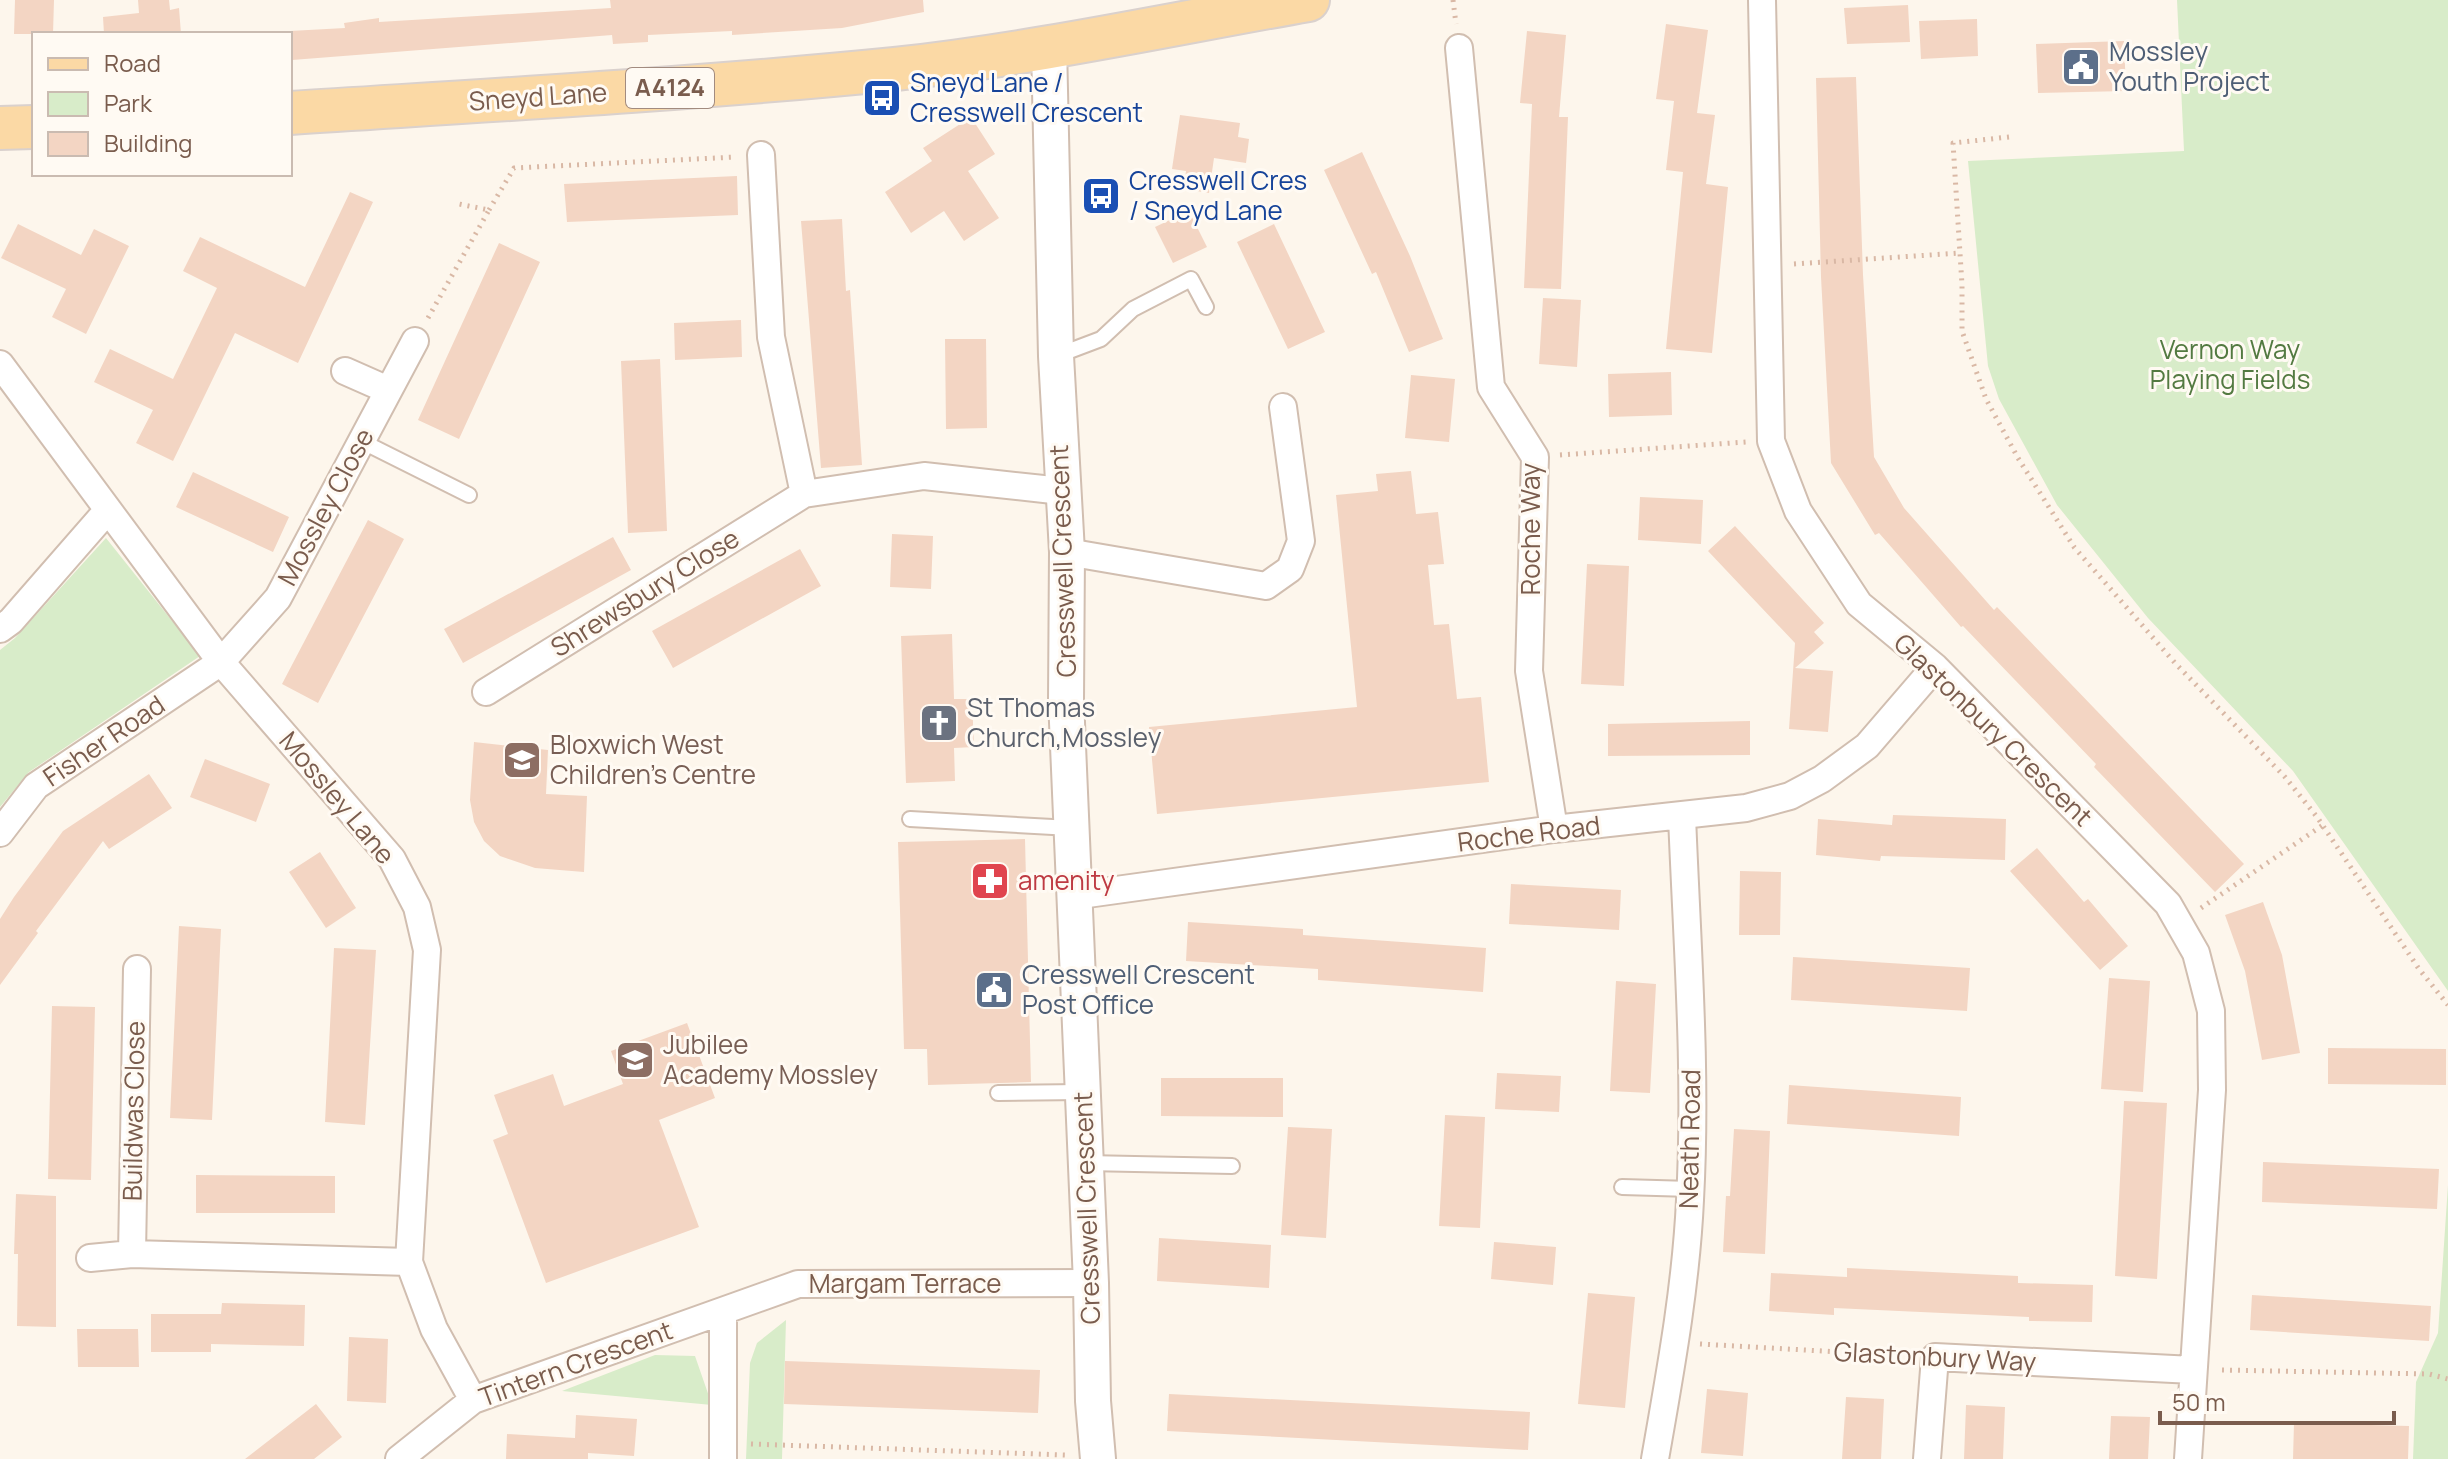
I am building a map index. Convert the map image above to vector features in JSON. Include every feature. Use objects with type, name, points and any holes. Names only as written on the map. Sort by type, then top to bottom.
[{"type":"main road","name":"Sneyd Lane","points":[[292,113],[689,86],[898,68],[1049,46],[1308,0]]},
{"type":"main road","points":[[0,128],[32,127]]},
{"type":"street","name":"Glastonbury Crescent","points":[[1762,0],[1771,441],[1798,511],[1859,604],[1935,667],[2168,904],[2196,953],[2211,1011],[2212,1090],[2188,1459]]},
{"type":"street","name":"Cresswell Crescent","points":[[1049,46],[1056,356],[1067,552],[1066,699],[1091,1283],[1093,1401],[1098,1457]]},
{"type":"street","name":"Roche Way","points":[[1458,47],[1491,387],[1535,457],[1529,671],[1554,829]]},
{"type":"street","points":[[769,172],[771,337],[804,494]]},
{"type":"street","name":"Mossley Close","points":[[221,662],[278,598],[415,341]]},
{"type":"street","name":"Mossley Lane","points":[[0,364],[221,662],[392,859],[417,907],[427,950],[409,1262],[434,1329],[473,1400]]},
{"type":"street","points":[[345,371],[388,390]]},
{"type":"street","points":[[1067,552],[1266,586],[1290,569],[1301,541],[1283,407]]},
{"type":"street","name":"Shrewsbury Close","points":[[486,692],[804,494],[924,476],[1062,491]]},
{"type":"street","points":[[0,629],[11,621],[107,511]]},
{"type":"street","name":"Fisher Road","points":[[0,833],[36,786],[221,662]]},
{"type":"street","name":"Roche Road","points":[[1073,896],[1554,829],[1746,808],[1790,796],[1822,779],[1867,746],[1935,667]]},
{"type":"street","name":"Neath Road","points":[[1655,1459],[1676,1342],[1691,1189],[1693,1071],[1682,816]]},
{"type":"street","name":"Buildwas Close","points":[[132,1254],[137,969]]},
{"type":"street","points":[[90,1258],[132,1254],[409,1262]]},
{"type":"street","name":"Margam Terrace","points":[[723,1311],[798,1284],[1091,1283]]},
{"type":"street","points":[[723,1311],[723,1451]]},
{"type":"street","name":"Tintern Crescent","points":[[399,1459],[473,1400],[723,1311]]},
{"type":"street","points":[[1927,1459],[1935,1357]]},
{"type":"street","name":"Glastonbury Way","points":[[1935,1357],[2193,1370]]},
{"type":"lane","points":[[1056,356],[1101,339],[1133,309],[1191,279],[1206,307]]},
{"type":"lane","points":[[361,441],[469,495]]},
{"type":"lane","points":[[910,819],[1071,828]]},
{"type":"lane","points":[[998,1093],[1082,1092]]},
{"type":"lane","points":[[1086,1163],[1232,1166]]},
{"type":"lane","points":[[1622,1187],[1691,1189]]},
{"type":"path","points":[[2009,137],[1953,143],[1962,331],[1986,399],[2074,547],[2175,663],[2285,777],[2323,825],[2419,969],[2448,1005]]},
{"type":"path","points":[[415,341],[514,168],[769,172]]},
{"type":"path","points":[[459,204],[489,210]]},
{"type":"path","points":[[1767,266],[1960,253]]},
{"type":"path","points":[[1535,457],[1771,441]]},
{"type":"path","points":[[2178,923],[2323,825]]},
{"type":"path","name":"Glastonbury Way","points":[[1676,1342],[1935,1357]]},
{"type":"path","points":[[2193,1370],[2429,1374],[2448,1379]]},
{"type":"path","points":[[723,1451],[1098,1457]]},
{"type":"green space","name":"Vernon Way Playing Fields","points":[[2177,0],[2448,0],[2448,991],[2293,771],[2148,618],[2057,505],[1999,399],[1988,366],[1968,161],[2184,151]]},
{"type":"green space","points":[[106,538],[200,656],[29,772],[0,807],[0,650],[15,638]]},
{"type":"green space","points":[[2448,1185],[2448,1459],[2413,1459],[2416,1382],[2438,1333]]},
{"type":"green space","points":[[786,1320],[782,1459],[746,1459],[750,1363],[757,1343]]},
{"type":"green space","points":[[655,1355],[695,1356],[712,1405],[562,1391]]},
{"type":"building","points":[[15,0],[54,0],[53,32],[14,34]]},
{"type":"building","points":[[138,0],[169,0],[170,10],[179,8],[181,32],[104,32],[103,17],[139,13]]},
{"type":"building","points":[[610,0],[923,0],[924,12],[842,28],[732,35],[732,31],[648,35],[648,42],[613,44],[612,35],[292,60],[290,31],[345,28],[344,23],[379,18],[379,22],[611,8]]},
{"type":"building","points":[[1908,5],[1910,42],[1847,44],[1844,8]]},
{"type":"building","points":[[1977,19],[1978,56],[1921,59],[1919,21]]},
{"type":"building","points":[[1666,24],[1708,30],[1697,113],[1715,115],[1706,184],[1728,187],[1712,353],[1666,349],[1683,172],[1666,170],[1674,101],[1656,99]]},
{"type":"building","points":[[1527,31],[1566,35],[1559,117],[1568,117],[1561,289],[1524,288],[1532,104],[1520,103]]},
{"type":"building","name":"Mossley Youth Project","points":[[2124,41],[2126,91],[2038,93],[2036,44]]},
{"type":"building","points":[[1856,77],[1874,457],[1904,508],[1994,610],[1997,607],[2244,864],[2215,892],[2094,767],[2096,764],[1961,627],[1879,533],[1875,535],[1831,463],[1821,277],[1816,78]]},
{"type":"building","points":[[1180,115],[1240,123],[1238,137],[1249,139],[1246,163],[1214,158],[1209,193],[1184,189],[1186,171],[1172,169]]},
{"type":"building","points":[[971,117],[995,154],[968,171],[999,218],[964,241],[944,211],[911,233],[885,192],[932,161],[923,148]]},
{"type":"building","points":[[1362,152],[1410,256],[1443,339],[1409,352],[1376,272],[1372,274],[1324,170]]},
{"type":"building","points":[[737,176],[738,215],[567,222],[564,184]]},
{"type":"building","points":[[350,192],[373,202],[298,363],[235,333],[173,461],[136,443],[153,410],[94,382],[110,349],[173,379],[217,288],[183,271],[200,237],[305,287]]},
{"type":"building","points":[[1189,211],[1207,247],[1173,263],[1155,227]]},
{"type":"building","points":[[842,219],[862,465],[821,468],[801,221]]},
{"type":"building","points":[[18,224],[81,255],[94,229],[129,246],[86,334],[52,317],[66,289],[1,258]]},
{"type":"building","points":[[1274,224],[1325,332],[1288,349],[1237,242]]},
{"type":"building","points":[[499,243],[540,262],[459,439],[418,420]]},
{"type":"building","points":[[1543,298],[1581,300],[1577,367],[1539,364]]},
{"type":"building","points":[[741,320],[742,357],[675,360],[674,323]]},
{"type":"building","points":[[945,339],[986,339],[987,428],[946,429]]},
{"type":"building","points":[[660,359],[667,531],[628,533],[621,361]]},
{"type":"building","points":[[1671,372],[1672,415],[1609,417],[1608,374]]},
{"type":"building","points":[[1411,375],[1455,379],[1449,442],[1405,438]]},
{"type":"building","points":[[1411,471],[1416,514],[1438,512],[1444,564],[1428,565],[1434,625],[1449,624],[1457,699],[1481,697],[1489,782],[1157,814],[1149,727],[1357,707],[1336,495],[1378,491],[1376,474]]},
{"type":"building","points":[[193,472],[289,517],[273,552],[176,507]]},
{"type":"building","points":[[1640,497],[1703,500],[1701,544],[1638,540]]},
{"type":"building","points":[[368,520],[404,539],[318,703],[282,684]]},
{"type":"building","points":[[1735,526],[1824,623],[1814,632],[1824,643],[1795,668],[1833,671],[1828,732],[1789,729],[1795,643],[1708,551]]},
{"type":"building","points":[[892,534],[933,536],[931,589],[890,587]]},
{"type":"building","points":[[613,537],[631,570],[463,663],[444,629]]},
{"type":"building","points":[[800,549],[821,586],[673,668],[652,631]]},
{"type":"building","points":[[1587,564],[1629,566],[1624,686],[1581,684]]},
{"type":"building","name":"St Thomas Church,Mossley","points":[[952,634],[954,699],[972,699],[974,747],[954,748],[955,781],[906,783],[901,636]]},
{"type":"building","points":[[1750,721],[1750,755],[1608,756],[1608,724]]},
{"type":"building","points":[[474,742],[548,750],[546,794],[587,796],[584,872],[535,868],[500,856],[484,841],[474,822],[470,800]]},
{"type":"building","points":[[205,759],[270,784],[256,822],[190,797]]},
{"type":"building","points":[[149,774],[172,808],[109,849],[103,841],[0,985],[0,919],[14,897],[63,831]]},
{"type":"building","points":[[1893,815],[2006,819],[2005,860],[1881,856],[1880,861],[1816,855],[1818,819],[1892,825]]},
{"type":"building","points":[[1025,839],[1031,1082],[928,1085],[927,1049],[904,1049],[898,842]]},
{"type":"building","points":[[2037,848],[2084,902],[2088,899],[2128,946],[2100,970],[2010,871]]},
{"type":"building","points":[[320,852],[356,908],[326,928],[289,872]]},
{"type":"building","points":[[1740,871],[1781,872],[1780,935],[1739,935]]},
{"type":"building","points":[[1511,884],[1621,890],[1619,930],[1509,924]]},
{"type":"building","points":[[2263,902],[2282,955],[2300,1053],[2262,1060],[2245,971],[2225,915]]},
{"type":"building","points":[[1188,922],[1303,929],[1303,935],[1486,948],[1483,992],[1318,980],[1318,969],[1186,961]]},
{"type":"building","points":[[179,926],[221,929],[212,1120],[170,1118]]},
{"type":"building","points":[[334,948],[376,950],[365,1125],[325,1122]]},
{"type":"building","points":[[1793,957],[1970,968],[1967,1011],[1791,1000]]},
{"type":"building","points":[[2109,978],[2150,981],[2143,1092],[2101,1089]]},
{"type":"building","points":[[1616,981],[1656,984],[1650,1093],[1610,1091]]},
{"type":"building","points":[[52,1006],[95,1007],[91,1180],[48,1179]]},
{"type":"building","points":[[687,1023],[715,1098],[659,1120],[699,1227],[546,1283],[493,1140],[508,1134],[494,1095],[553,1074],[564,1106],[623,1084],[611,1051]]},
{"type":"building","points":[[2328,1048],[2446,1049],[2446,1085],[2328,1084]]},
{"type":"building","points":[[1497,1073],[1561,1076],[1559,1112],[1495,1109]]},
{"type":"building","points":[[1161,1078],[1283,1078],[1283,1117],[1161,1116]]},
{"type":"building","points":[[1789,1085],[1961,1097],[1959,1136],[1787,1124]]},
{"type":"building","points":[[2124,1101],[2167,1103],[2157,1279],[2115,1276]]},
{"type":"building","points":[[1445,1115],[1485,1117],[1480,1228],[1439,1226]]},
{"type":"building","points":[[1288,1127],[1332,1129],[1326,1238],[1281,1235]]},
{"type":"building","points":[[1734,1129],[1770,1131],[1765,1254],[1723,1252]]},
{"type":"building","points":[[2263,1162],[2439,1169],[2437,1209],[2262,1202]]},
{"type":"building","points":[[196,1175],[335,1176],[335,1213],[196,1213]]},
{"type":"building","points":[[16,1194],[56,1196],[56,1327],[17,1326],[18,1254],[14,1254]]},
{"type":"building","points":[[1159,1238],[1271,1245],[1269,1288],[1157,1281]]},
{"type":"building","points":[[1494,1242],[1556,1247],[1553,1285],[1491,1279]]},
{"type":"building","points":[[1847,1268],[2018,1276],[2018,1283],[2093,1285],[2092,1322],[2029,1321],[2029,1317],[1834,1308],[1834,1315],[1769,1311],[1771,1273],[1847,1277]]},
{"type":"building","points":[[1588,1293],[1635,1297],[1625,1408],[1578,1404]]},
{"type":"building","points":[[2252,1295],[2431,1306],[2429,1341],[2250,1330]]},
{"type":"building","points":[[222,1303],[305,1305],[304,1346],[211,1344],[211,1352],[151,1352],[151,1314],[221,1314]]},
{"type":"building","points":[[77,1329],[138,1329],[139,1367],[78,1367]]},
{"type":"building","points":[[349,1337],[388,1339],[386,1403],[347,1401]]},
{"type":"building","points":[[785,1361],[1040,1370],[1038,1413],[784,1404]]},
{"type":"building","points":[[1707,1389],[1748,1393],[1743,1456],[1701,1453]]},
{"type":"building","points":[[1169,1394],[1530,1412],[1528,1450],[1167,1431]]},
{"type":"building","points":[[1846,1397],[1884,1399],[1881,1459],[1842,1459]]},
{"type":"building","points":[[316,1404],[342,1437],[314,1459],[245,1459]]},
{"type":"building","points":[[1966,1405],[2005,1407],[2003,1459],[1964,1459]]},
{"type":"building","points":[[576,1415],[637,1419],[634,1456],[588,1453],[588,1459],[506,1459],[507,1434],[575,1438]]},
{"type":"building","points":[[2111,1416],[2150,1417],[2148,1459],[2109,1459]]},
{"type":"building","points":[[2294,1423],[2409,1426],[2408,1459],[2293,1459]]},
{"type":"place","name":"Mossley Youth Project","points":[[2081,67]]},
{"type":"place","name":"Sneyd Lane / Cresswell Crescent","points":[[882,98]]},
{"type":"place","name":"Cresswell Cres / Sneyd Lane","points":[[1101,196]]},
{"type":"place","name":"St Thomas Church,Mossley","points":[[939,723]]},
{"type":"place","name":"Bloxwich West Children's Centre","points":[[522,760]]},
{"type":"place","name":"amenity","points":[[990,881]]},
{"type":"place","name":"Cresswell Crescent Post Office","points":[[994,990]]},
{"type":"place","name":"Jubilee Academy Mossley","points":[[635,1060]]}]
